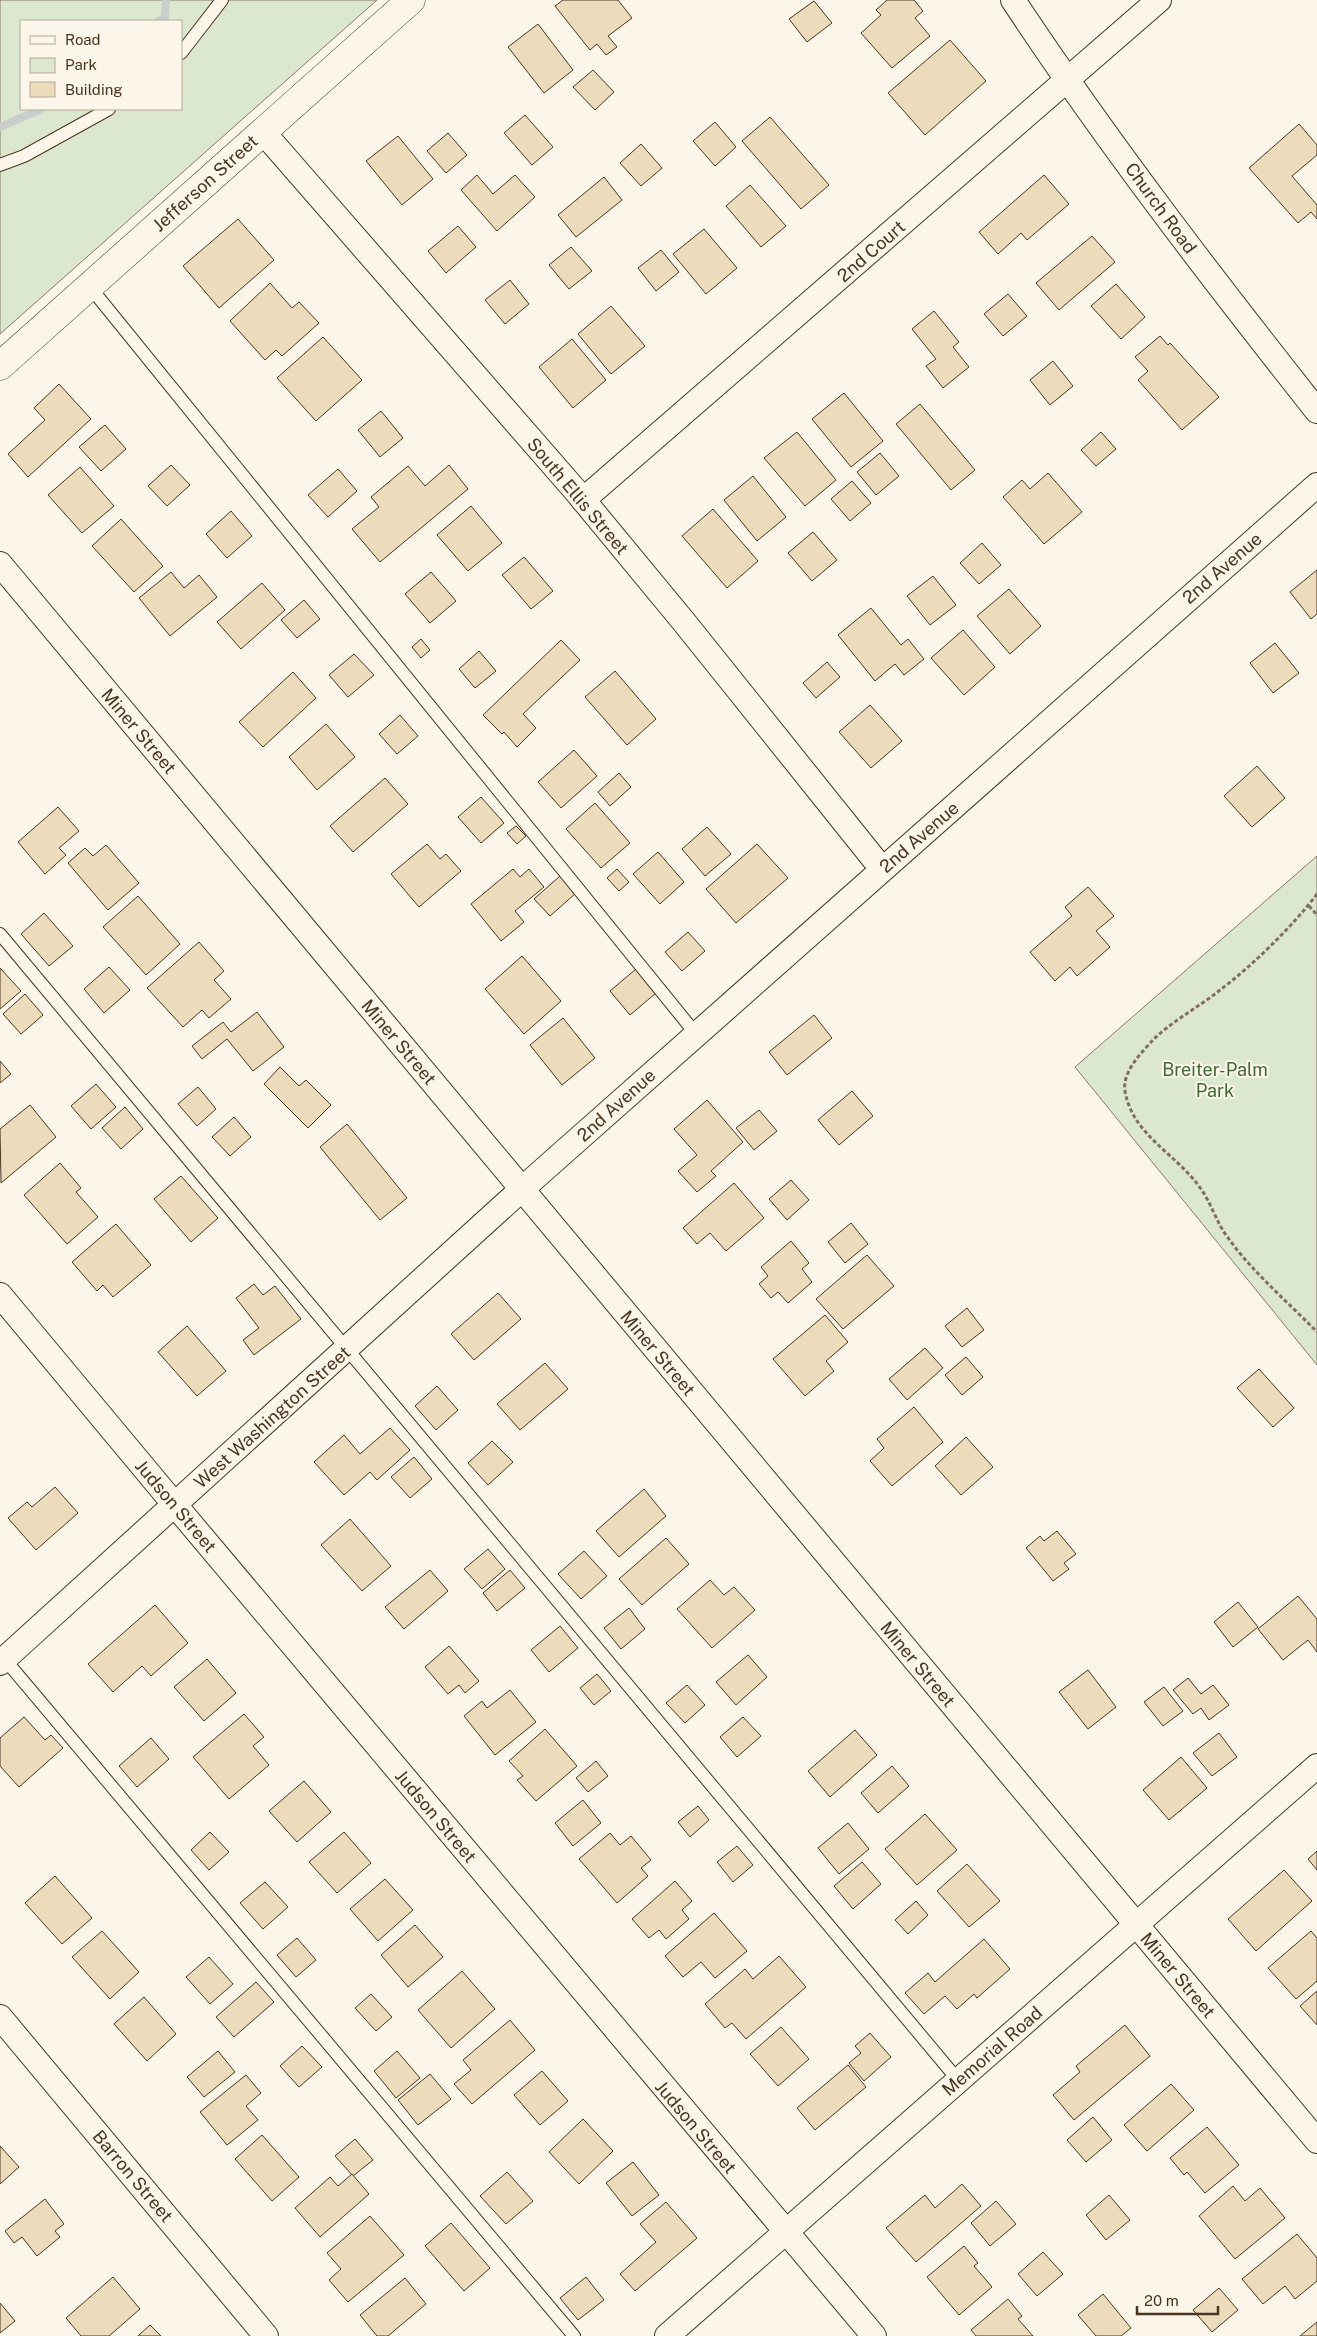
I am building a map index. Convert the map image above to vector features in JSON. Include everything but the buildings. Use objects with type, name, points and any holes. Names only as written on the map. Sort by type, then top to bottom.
[{"type":"street","name":"Jefferson Street","points":[[0,366],[411,0]]},
{"type":"street","name":"Church Road","points":[[1013,0],[1067,82],[1217,285],[1317,410]]},
{"type":"street","name":"2nd Court","points":[[583,500],[1067,82],[1159,0]]},
{"type":"street","name":"South Ellis Street","points":[[263,132],[583,500],[684,622],[882,869]]},
{"type":"street","name":"2nd Avenue","points":[[522,1189],[1317,485]]},
{"type":"street","name":"Miner Street","points":[[0,564],[1317,2141]]},
{"type":"street","name":"West Washington Street","points":[[1,1659],[175,1506],[522,1189]]},
{"type":"street","name":"Judson Street","points":[[0,1295],[175,1506],[874,2336]]},
{"type":"street","name":"Memorial Road","points":[[667,2336],[1317,1766]]},
{"type":"street","name":"Barron Street","points":[[0,2017],[266,2336]]},
{"type":"lane","points":[[182,52],[222,0]]},
{"type":"lane","points":[[0,165],[24,156],[107,110]]},
{"type":"lane","points":[[90,287],[696,1034]]},
{"type":"lane","points":[[0,934],[958,2080]]},
{"type":"lane","points":[[1,1659],[574,2336]]},
{"type":"path","points":[[1317,894],[1309,906],[1222,989],[1154,1039],[1127,1073],[1124,1091],[1140,1127],[1186,1171],[1201,1189],[1226,1235],[1248,1261],[1317,1332]]},
{"type":"path","points":[[1309,906],[1317,915]]},
{"type":"green space","points":[[0,0],[377,0],[0,334]]},
{"type":"green space","name":"Breiter-Palm Park","points":[[1317,856],[1317,1365],[1075,1067]]},
{"type":"waterway","points":[[160,20],[165,17],[166,0]]},
{"type":"waterway","points":[[0,127],[39,110]]}]
